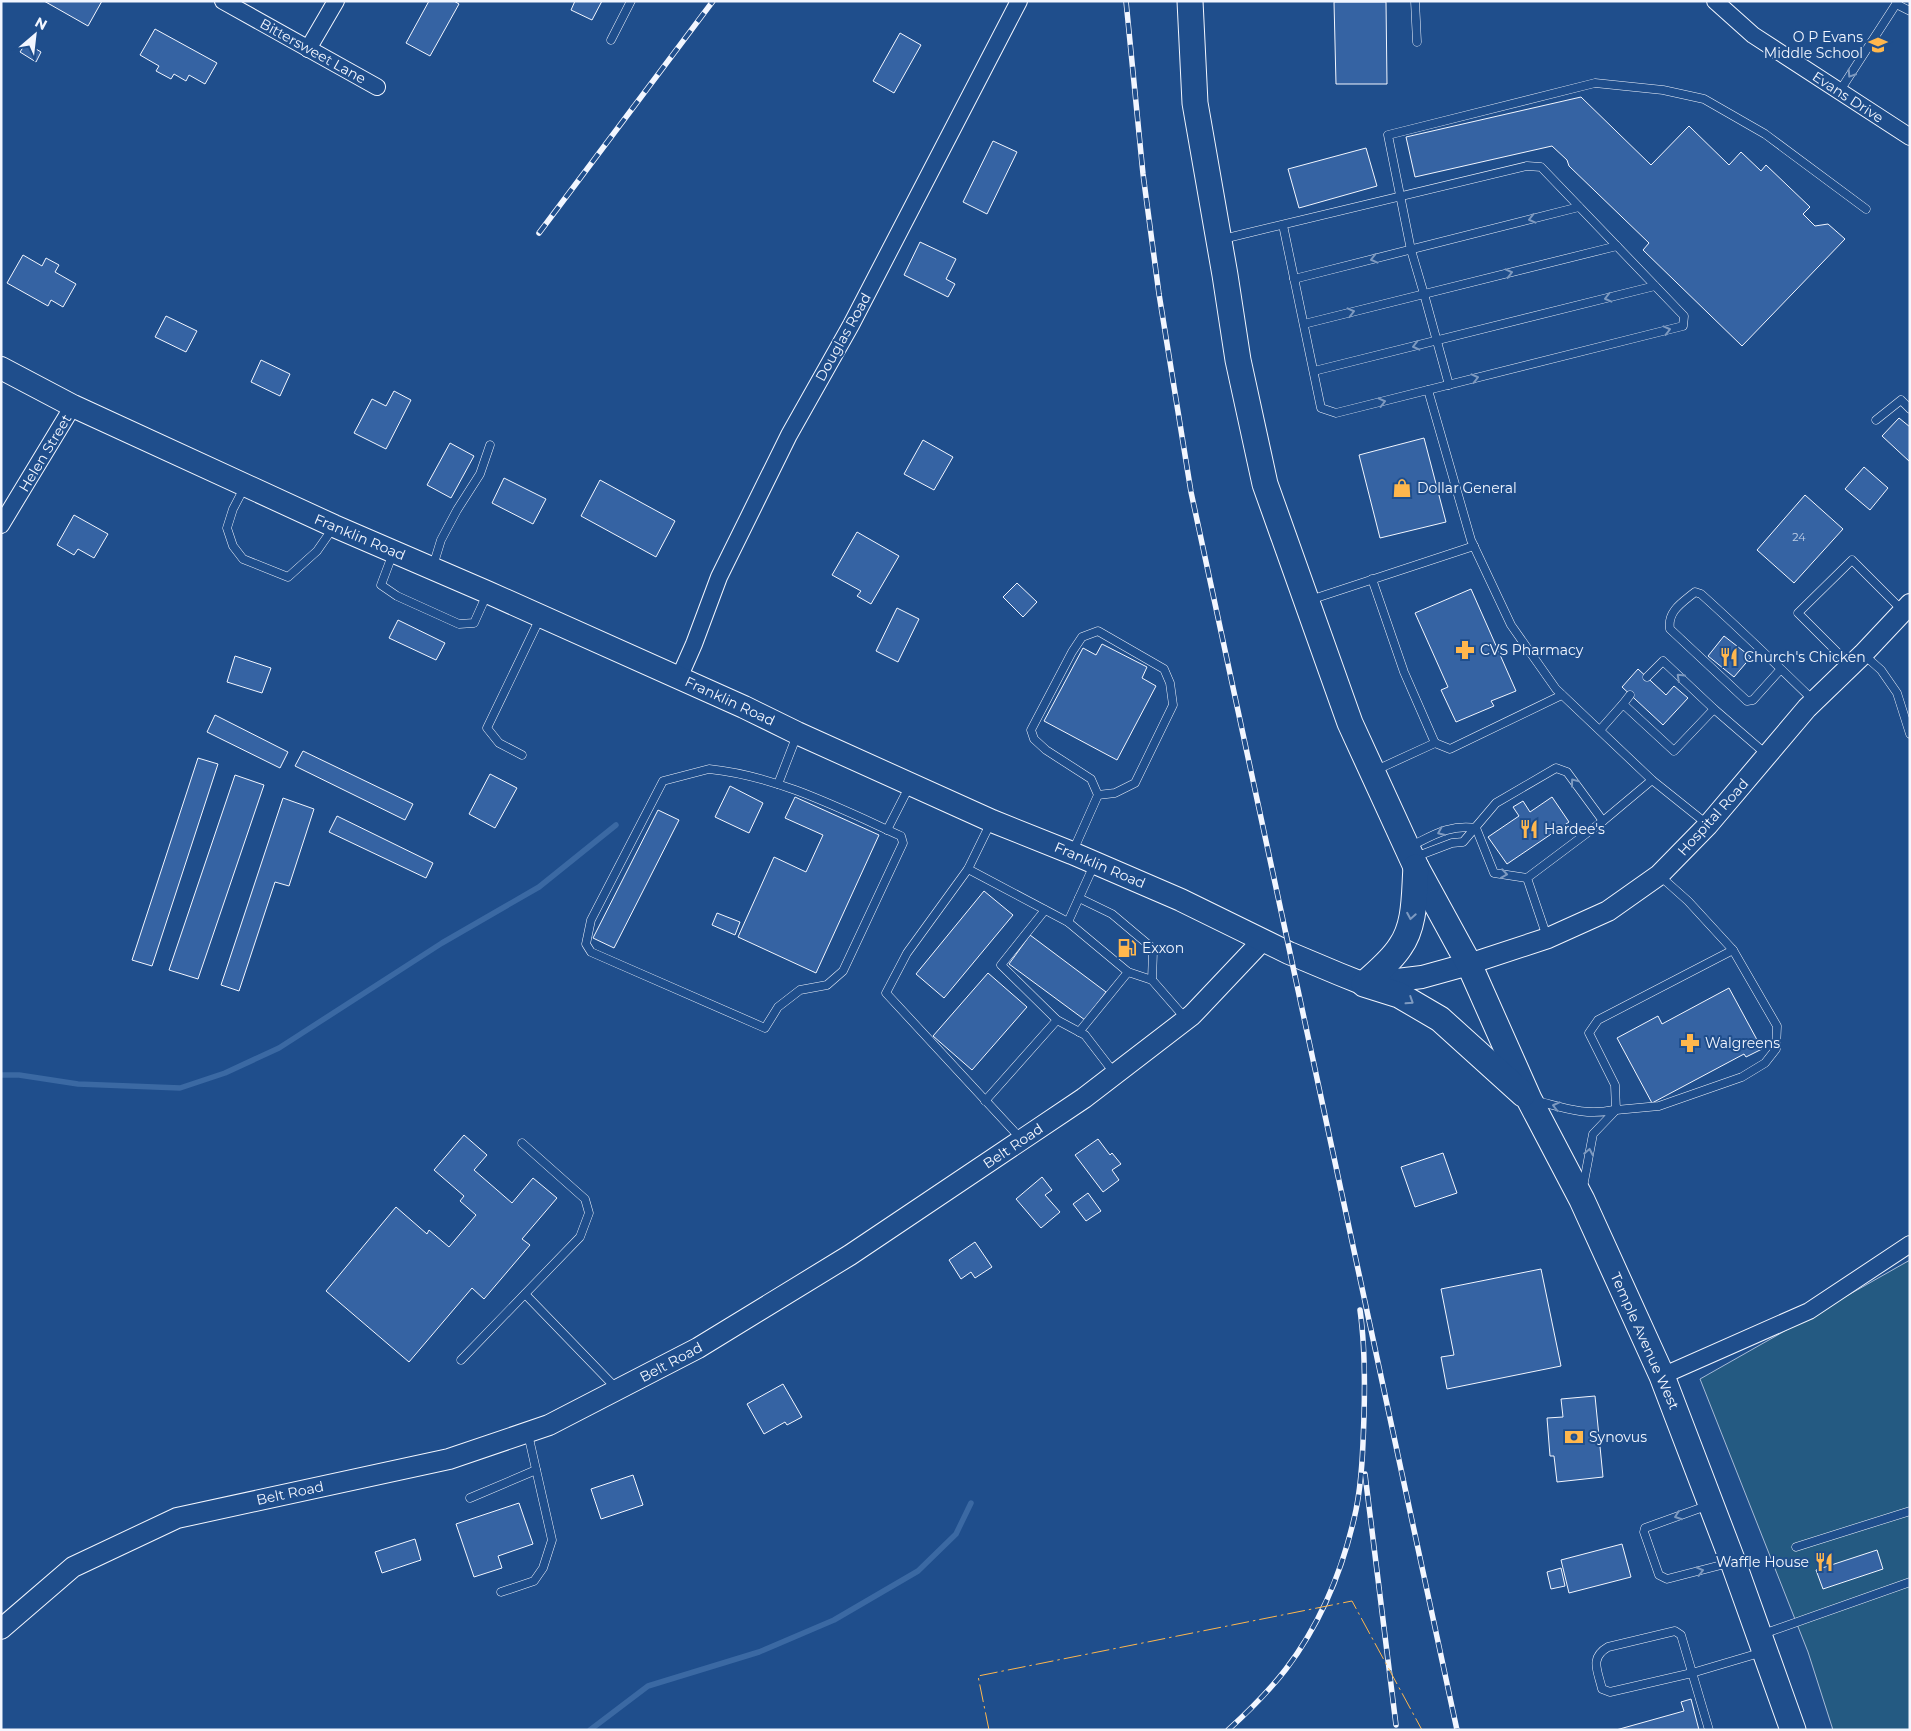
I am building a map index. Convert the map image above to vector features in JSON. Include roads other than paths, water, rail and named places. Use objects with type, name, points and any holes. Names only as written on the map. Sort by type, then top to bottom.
[{"type":"main road","name":"Temple Avenue West","points":[[1190,1],[1195,102],[1238,360],[1265,484],[1350,723],[1412,858],[1469,964],[1530,1099],[1582,1200],[1662,1376],[1733,1562],[1793,1730]]},
{"type":"main road","name":"Franklin Road","points":[[1,368],[73,406],[245,486],[488,592],[992,820],[1181,900],[1289,953],[1364,984]]},
{"type":"main road","points":[[1364,984],[1391,959],[1401,947],[1408,934],[1412,914],[1412,858]]},
{"type":"main road","points":[[1364,984],[1422,976],[1469,964]]},
{"type":"main road","points":[[1364,984],[1400,995],[1440,1019],[1530,1099]]},
{"type":"street","name":"Bittersweet Lane","points":[[223,1],[377,87]]},
{"type":"street","points":[[308,49],[336,1]]},
{"type":"street","name":"Douglas Road","points":[[679,678],[719,577],[789,435],[851,325],[1018,1]]},
{"type":"street","name":"Evans Drive","points":[[1715,1],[1753,35],[1839,92],[1908,132]]},
{"type":"street","name":"Helen Street","points":[[1,525],[73,406]]},
{"type":"street","name":"Hospital Road","points":[[1469,964],[1548,938],[1608,911],[1659,875],[1708,825],[1814,701],[1857,660],[1906,608]]},
{"type":"street","name":"Belt Road","points":[[1,1629],[73,1568],[177,1518],[449,1459],[549,1425],[698,1348],[850,1255],[1084,1098],[1186,1020],[1263,940]]},
{"type":"street","points":[[1662,1376],[1809,1311],[1909,1245]]},
{"type":"lane","points":[[611,40],[631,1]]},
{"type":"lane","points":[[1415,1],[1417,42]]},
{"type":"lane","points":[[1839,92],[1897,3],[1910,11]]},
{"type":"lane","points":[[1449,385],[1410,250],[1388,135],[1595,83],[1663,90],[1704,100],[1765,134],[1866,208]]},
{"type":"lane","points":[[1218,240],[1527,166],[1540,167],[1684,316],[1683,326],[1336,414],[1322,408],[1283,225]]},
{"type":"lane","points":[[1294,279],[1579,207]]},
{"type":"lane","points":[[1304,324],[1617,246]]},
{"type":"lane","points":[[1314,372],[1655,286]]},
{"type":"lane","points":[[1428,390],[1474,546],[1511,625],[1562,695],[1652,780],[1708,825]]},
{"type":"lane","points":[[1876,420],[1901,400],[1910,409]]},
{"type":"lane","points":[[432,568],[441,540],[480,474],[490,445]]},
{"type":"lane","points":[[245,486],[233,509],[227,528],[233,546],[244,559],[288,577],[316,551],[334,526]]},
{"type":"lane","points":[[1307,601],[1474,546]]},
{"type":"lane","points":[[394,551],[381,585],[397,596],[458,624],[474,623],[488,592]]},
{"type":"lane","points":[[1906,608],[1852,560],[1798,613],[1857,660],[1882,670],[1897,693],[1910,734]]},
{"type":"lane","points":[[1372,579],[1404,672],[1435,743]]},
{"type":"lane","points":[[1781,669],[1753,700],[1747,700],[1670,629],[1670,617],[1674,610],[1695,592],[1700,594],[1781,669],[1814,701]]},
{"type":"lane","points":[[522,755],[499,743],[487,728],[541,616]]},
{"type":"lane","points":[[1072,853],[1098,795],[1091,779],[1046,750],[1034,739],[1031,730],[1072,652],[1082,637],[1098,632],[1164,669],[1170,684],[1173,706],[1135,783],[1115,793],[1098,795]]},
{"type":"lane","points":[[1647,677],[1663,661],[1767,756]]},
{"type":"lane","points":[[1373,772],[1435,743],[1450,748],[1562,695]]},
{"type":"lane","points":[[1600,730],[1630,695]]},
{"type":"lane","points":[[1622,704],[1674,751],[1714,709]]},
{"type":"lane","points":[[778,784],[797,733]]},
{"type":"lane","points":[[1412,858],[1452,843],[1463,842],[1496,803],[1556,768],[1567,772],[1603,821]]},
{"type":"lane","points":[[709,769],[730,772],[778,784],[887,830],[901,836],[903,844],[843,971],[828,985],[800,990],[778,1007],[765,1028],[591,952],[586,944],[591,920],[663,781],[709,769]]},
{"type":"lane","points":[[1476,828],[1494,873],[1528,878],[1603,821],[1652,780]]},
{"type":"lane","points":[[887,830],[911,784]]},
{"type":"lane","points":[[992,820],[968,869],[907,953],[886,993],[1022,1140]]},
{"type":"lane","points":[[1412,858],[1450,828],[1461,826],[1476,828]]},
{"type":"lane","points":[[1068,922],[1095,863]]},
{"type":"lane","points":[[968,869],[1068,922],[1128,972],[1152,980],[1186,1020]]},
{"type":"lane","points":[[1530,1099],[1597,1114],[1616,1110],[1659,1106],[1742,1077],[1765,1063],[1776,1048],[1777,1026],[1733,950],[1688,901],[1659,875]]},
{"type":"lane","points":[[1528,878],[1548,938]]},
{"type":"lane","points":[[1079,898],[1106,911],[1150,946],[1153,951],[1152,980]]},
{"type":"lane","points":[[1045,910],[1001,965],[1057,1020],[1084,1035],[1116,1074]]},
{"type":"lane","points":[[1582,1200],[1593,1134],[1616,1110],[1615,1085],[1589,1033],[1598,1020],[1733,950]]},
{"type":"lane","points":[[1079,1032],[1128,972]]},
{"type":"lane","points":[[985,1101],[1057,1020]]},
{"type":"lane","points":[[461,1360],[580,1237],[590,1213],[585,1199],[522,1143]]},
{"type":"lane","points":[[525,1294],[618,1390]]},
{"type":"lane","points":[[501,1592],[534,1581],[543,1568],[552,1540],[528,1432]]},
{"type":"lane","points":[[470,1498],[536,1470]]},
{"type":"lane","points":[[1710,1504],[1645,1528],[1644,1532],[1659,1575],[1666,1579],[1733,1562]]},
{"type":"lane","points":[[1796,1547],[1910,1511]]},
{"type":"lane","points":[[1709,1730],[1692,1673],[1681,1635],[1675,1631],[1608,1647],[1599,1652],[1596,1659],[1602,1689],[1610,1692],[1692,1673],[1910,1582]]},
{"type":"waterway","points":[[1,1075],[19,1075],[78,1084],[180,1088],[225,1073],[279,1048],[442,943],[539,887],[616,825]]},
{"type":"waterway","points":[[590,1730],[648,1686],[759,1652],[834,1620],[918,1571],[956,1534],[971,1503]]},
{"type":"railway","points":[[539,233],[713,1]]},
{"type":"railway","points":[[1126,1],[1143,174],[1159,294],[1191,492],[1457,1730]]},
{"type":"railway","points":[[1228,1730],[1266,1693],[1299,1651],[1330,1593],[1345,1552],[1356,1510],[1362,1463],[1364,1376],[1360,1310]]},
{"type":"railway","points":[[1365,1474],[1396,1725]]},
{"type":"place","name":"O P Evans Middle School","points":[[1878,45]]},
{"type":"place","name":"Dollar General","points":[[1402,488]]},
{"type":"place","name":"CVS Pharmacy","points":[[1465,650]]},
{"type":"place","name":"Church's Chicken","points":[[1729,657]]},
{"type":"place","name":"Hardee's","points":[[1529,829]]},
{"type":"place","name":"Exxon","points":[[1127,948]]},
{"type":"place","name":"Walgreens","points":[[1690,1043]]},
{"type":"place","name":"Synovus","points":[[1574,1437]]},
{"type":"place","name":"Waffle House","points":[[1824,1562]]}]
